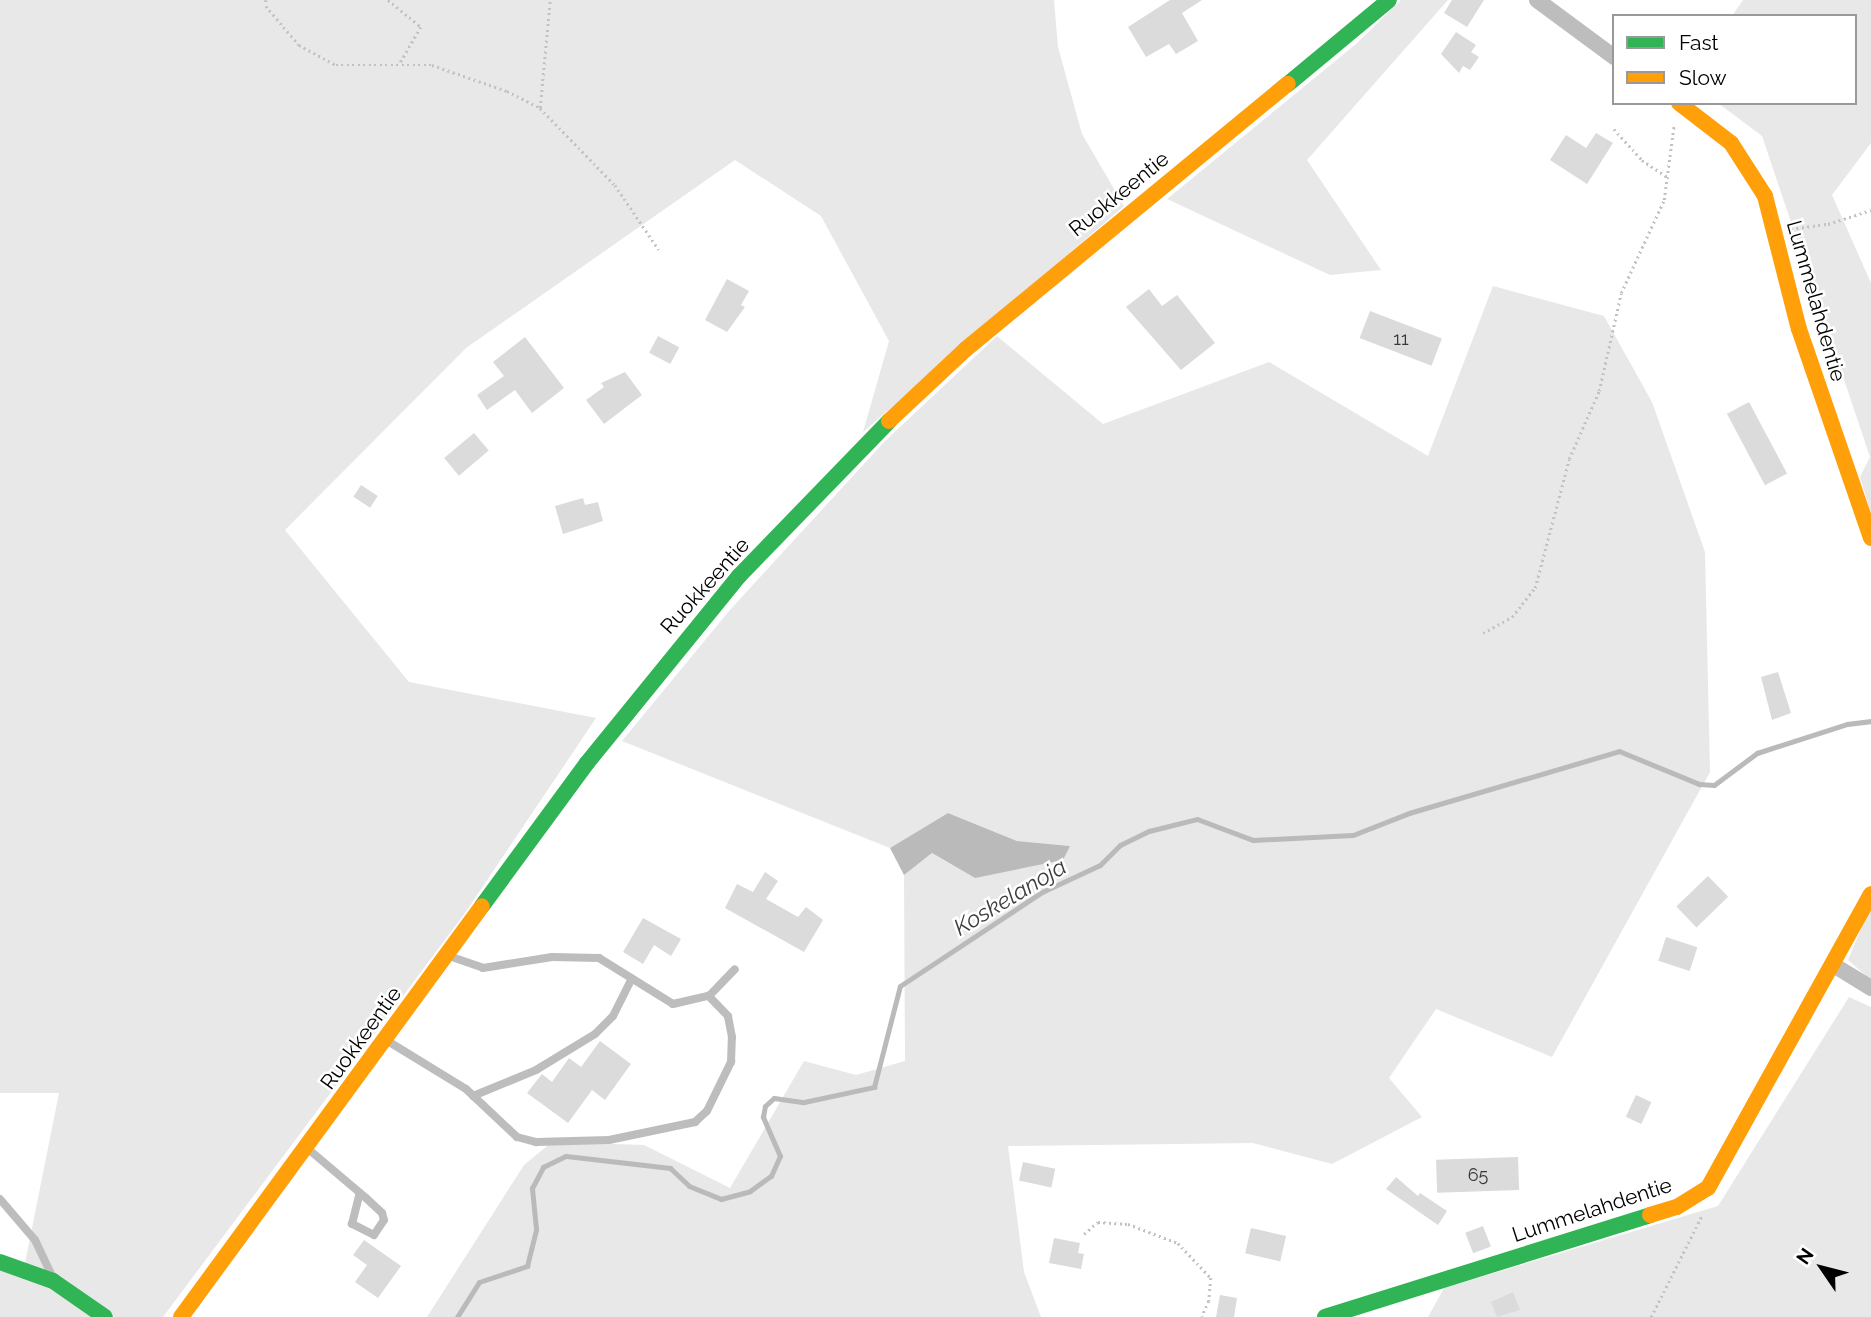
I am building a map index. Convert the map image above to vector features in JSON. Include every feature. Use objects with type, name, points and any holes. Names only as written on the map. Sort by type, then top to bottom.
[{"type":"street","name":"Ruokkeentie","points":[[181,1317],[655,675],[739,576],[892,418],[1077,256],[1389,0]]},
{"type":"street","points":[[1537,0],[1612,56]]},
{"type":"street","name":"Lummelahdentie","points":[[1677,109],[1731,143],[1765,196],[1799,329],[1871,538]]},
{"type":"street","name":"Lummelahdentie","points":[[1325,1317],[1677,1207],[1708,1188],[1835,966],[1871,894]]},
{"type":"street","points":[[1835,966],[1871,988]]},
{"type":"street","points":[[0,1262],[53,1281],[105,1317]]},
{"type":"lane","points":[[447,954],[483,968],[552,957],[599,958],[673,1004],[709,996],[735,969]]},
{"type":"lane","points":[[473,1096],[536,1070],[595,1034],[613,1016],[632,978]]},
{"type":"lane","points":[[386,1040],[473,1096],[517,1138],[536,1142],[609,1140],[695,1122],[720,1091],[731,1062],[728,1016],[709,996]]},
{"type":"lane","points":[[307,1148],[360,1193],[384,1220],[374,1235],[352,1224],[360,1193]]},
{"type":"lane","points":[[0,1199],[34,1240],[50,1265],[53,1281]]},
{"type":"path","points":[[267,0],[266,6],[299,45],[336,65],[432,65],[507,91],[540,108],[621,192],[659,250]]},
{"type":"path","points":[[388,0],[421,27],[398,66]]},
{"type":"path","points":[[540,108],[550,0]]},
{"type":"path","points":[[1483,633],[1512,617],[1535,588],[1569,459],[1598,391],[1621,293],[1664,200],[1677,109]]},
{"type":"path","points":[[1614,130],[1642,160],[1667,177]]},
{"type":"path","points":[[1774,231],[1828,224],[1871,210]]},
{"type":"path","points":[[1651,1317],[1702,1216],[1708,1188]]},
{"type":"path","points":[[1084,1234],[1098,1222],[1128,1224],[1178,1243],[1211,1279],[1209,1301],[1202,1317]]},
{"type":"shaded area","points":[[0,0],[1054,0],[1058,47],[1082,134],[1124,206],[863,432],[889,341],[821,216],[735,160],[466,348],[285,530],[409,682],[596,718],[465,913],[163,1317],[115,1317],[25,1263],[59,1093],[0,1093]]},
{"type":"shaded area","points":[[1401,0],[1448,0],[1307,160],[1381,270],[1330,275],[1167,199],[1356,44]]},
{"type":"shaded area","points":[[1743,0],[1871,0],[1871,143],[1832,195],[1871,283],[1871,513],[1860,477],[1870,457],[1762,136],[1721,105],[1857,105],[1857,14],[1733,14]]},
{"type":"shaded area","points":[[1493,286],[1604,316],[1652,402],[1705,552],[1710,772],[1552,1057],[1436,1009],[1389,1078],[1422,1117],[1332,1164],[1253,1143],[1008,1146],[1024,1272],[1041,1317],[427,1317],[524,1165],[552,1142],[644,1145],[730,1188],[804,1061],[856,1075],[905,1061],[904,875],[932,853],[975,878],[1070,846],[1017,841],[948,813],[890,848],[622,741],[729,611],[885,441],[997,336],[1103,424],[1269,362],[1428,456]]},
{"type":"shaded area","points":[[948,813],[1017,841],[1070,846],[1063,860],[975,878],[932,853],[904,875],[890,848]]},
{"type":"shaded area","points":[[1871,906],[1871,980],[1848,960]]},
{"type":"shaded area","points":[[1849,997],[1871,1007],[1871,1317],[1428,1317],[1444,1288],[1718,1206]]},
{"type":"shaded area","points":[[0,1267],[30,1277],[96,1317],[0,1317]]},
{"type":"building","points":[[1170,0],[1202,0],[1182,13],[1198,41],[1176,54],[1169,44],[1146,57],[1128,27]]},
{"type":"building","points":[[1452,0],[1484,0],[1467,27],[1444,13]]},
{"type":"building","points":[[1456,32],[1476,45],[1471,52],[1479,57],[1470,70],[1463,66],[1459,73],[1441,54]]},
{"type":"building","points":[[1596,133],[1613,143],[1587,184],[1550,160],[1566,135],[1586,148]]},
{"type":"building","points":[[727,279],[749,291],[741,305],[745,307],[727,332],[705,320]]},
{"type":"building","points":[[1149,289],[1162,306],[1177,295],[1215,343],[1181,370],[1126,307]]},
{"type":"building","points":[[1370,311],[1442,339],[1431,366],[1360,338]]},
{"type":"building","points":[[658,336],[679,347],[670,364],[649,353]]},
{"type":"building","points":[[525,337],[564,388],[532,413],[515,390],[487,410],[477,395],[504,376],[493,362]]},
{"type":"building","points":[[625,372],[642,395],[604,424],[586,400],[604,387],[601,383]]},
{"type":"building","points":[[1749,402],[1787,474],[1765,485],[1727,414]]},
{"type":"building","points":[[474,433],[489,451],[459,476],[444,458]]},
{"type":"building","points":[[361,485],[378,496],[370,508],[353,497]]},
{"type":"building","points":[[583,498],[585,505],[598,502],[603,521],[563,534],[555,506]]},
{"type":"building","points":[[1778,672],[1791,713],[1772,720],[1761,677]]},
{"type":"building","points":[[765,872],[778,881],[766,899],[798,917],[806,907],[823,920],[804,952],[725,908],[737,884],[753,892]]},
{"type":"building","points":[[1708,876],[1728,897],[1696,927],[1676,907]]},
{"type":"building","points":[[643,918],[681,939],[671,956],[654,945],[643,964],[623,952]]},
{"type":"building","points":[[1666,937],[1697,947],[1690,971],[1658,961]]},
{"type":"building","points":[[600,1041],[631,1064],[605,1100],[592,1090],[568,1123],[527,1093],[542,1074],[552,1082],[569,1058],[581,1067]]},
{"type":"building","points":[[1636,1095],[1651,1102],[1641,1124],[1626,1117]]},
{"type":"building","points":[[1518,1157],[1519,1190],[1437,1193],[1436,1160]]},
{"type":"building","points":[[1023,1162],[1055,1169],[1051,1187],[1019,1181]]},
{"type":"building","points":[[1396,1177],[1418,1196],[1420,1193],[1447,1211],[1438,1225],[1386,1189]]},
{"type":"building","points":[[1483,1226],[1491,1247],[1473,1253],[1465,1233]]},
{"type":"building","points":[[1251,1228],[1286,1236],[1280,1261],[1245,1253]]},
{"type":"building","points":[[1054,1238],[1080,1243],[1078,1253],[1084,1254],[1081,1269],[1049,1263]]},
{"type":"building","points":[[364,1240],[401,1266],[378,1298],[355,1282],[367,1265],[353,1255]]},
{"type":"building","points":[[1513,1292],[1520,1310],[1497,1317],[1491,1302]]},
{"type":"building","points":[[1220,1295],[1237,1298],[1234,1317],[1216,1317]]},
{"type":"waterway","name":"Koskelanoja","points":[[457,1317],[479,1282],[527,1266],[536,1229],[532,1188],[543,1167],[566,1156],[670,1168],[689,1186],[721,1199],[750,1191],[771,1176],[780,1156],[763,1117],[765,1106],[774,1098],[804,1102],[874,1087],[900,986],[1042,892],[1100,865],[1120,845],[1149,831],[1197,819],[1253,840],[1353,835],[1409,813],[1619,751],[1699,784],[1714,785],[1757,753],[1847,724],[1871,721]]},
{"type":"traffic: fast","points":[[1288,84],[1389,0]]},
{"type":"traffic: fast","points":[[482,906],[587,763],[739,576],[889,421]]},
{"type":"traffic: fast","points":[[1325,1317],[1650,1215]]},
{"type":"traffic: fast","points":[[0,1262],[53,1281],[105,1317]]},
{"type":"traffic: slow","points":[[889,421],[966,349],[1288,84]]},
{"type":"traffic: slow","points":[[1682,105],[1731,143],[1765,196],[1799,329],[1871,538]]},
{"type":"traffic: slow","points":[[1650,1215],[1677,1207],[1708,1188],[1871,894]]},
{"type":"traffic: slow","points":[[181,1317],[482,906]]}]
